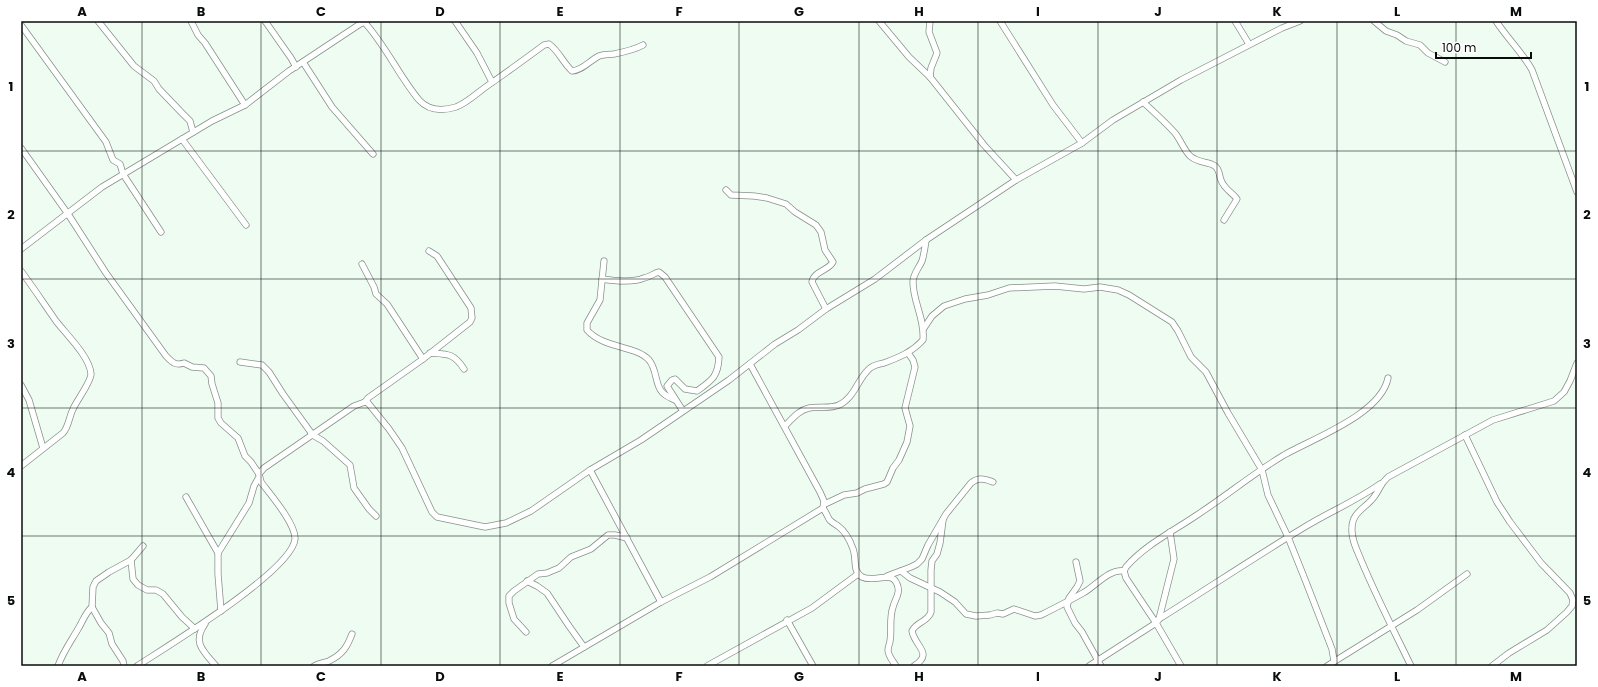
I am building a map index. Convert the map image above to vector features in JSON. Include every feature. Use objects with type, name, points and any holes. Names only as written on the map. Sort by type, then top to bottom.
[{"type":"street","points":[[98,21],[134,66],[154,81],[159,89],[190,122],[193,132]]},
{"type":"street","points":[[191,21],[198,35],[245,105]]},
{"type":"street","points":[[265,21],[296,67]]},
{"type":"street","points":[[455,21],[477,53],[492,82]]},
{"type":"street","points":[[879,21],[909,57],[930,77],[984,145],[1016,180]]},
{"type":"street","points":[[930,21],[929,32],[937,52],[931,68],[930,77]]},
{"type":"street","points":[[1000,21],[1053,105],[1082,143]]},
{"type":"street","points":[[1235,21],[1250,44]]},
{"type":"street","points":[[365,402],[368,403],[389,429],[402,448],[432,512],[437,517],[485,527],[506,523],[531,511],[590,470],[641,440],[750,364],[775,344],[798,330],[826,309],[875,279],[926,240],[1016,180],[1082,143],[1113,120],[1143,102],[1250,44],[1300,21]]},
{"type":"street","points":[[1374,21],[1386,30],[1420,45],[1428,53],[1445,62]]},
{"type":"street","points":[[1496,21],[1523,55],[1532,70],[1577,192]]},
{"type":"street","points":[[21,249],[102,187],[212,121],[245,105],[303,62],[362,22],[374,33],[419,100],[426,107],[431,109],[455,107],[462,104],[544,45],[550,44],[572,71],[579,70],[605,54],[613,54],[636,49],[643,45]]},
{"type":"street","points":[[21,25],[106,142],[113,160],[120,164],[123,174],[161,232]]},
{"type":"street","points":[[303,62],[332,107],[374,154]]},
{"type":"street","points":[[1143,102],[1174,131],[1189,154],[1198,162],[1215,166],[1219,171],[1221,181],[1227,190],[1234,194],[1237,199],[1224,220]]},
{"type":"street","points":[[182,139],[246,225]]},
{"type":"street","points":[[21,148],[68,214],[106,273],[173,364],[184,364],[192,368],[204,368],[210,373],[218,403],[218,418],[224,427],[238,438],[245,456],[251,462],[291,525],[294,533],[295,540],[274,569],[207,621],[137,666]]},
{"type":"street","points":[[726,190],[731,196],[754,196],[767,198],[786,204],[795,212],[816,225],[822,232],[825,250],[833,262],[828,268],[817,274],[813,278],[812,282],[826,309]]},
{"type":"street","points":[[785,426],[799,413],[809,408],[828,408],[838,406],[853,392],[869,368],[908,353],[923,340],[924,328],[915,298],[913,281],[923,257],[926,240]]},
{"type":"street","points":[[221,611],[217,568],[218,553],[250,504],[254,486],[264,468],[311,434],[354,406],[365,402],[368,398],[423,359],[470,322],[472,318],[471,308],[437,256],[429,251]]},
{"type":"street","points":[[604,261],[600,300],[587,323],[587,330],[608,344],[640,353],[649,360],[655,371],[662,393],[677,401]]},
{"type":"street","points":[[362,264],[376,294],[387,304],[423,359]]},
{"type":"street","points":[[21,271],[57,322],[83,355],[89,365],[91,375],[72,409],[68,428],[63,434],[21,466]]},
{"type":"street","points":[[602,279],[617,281],[637,280],[659,272],[665,277],[719,357],[718,366],[713,379],[697,391],[686,389],[675,379],[668,383],[667,386],[683,411]]},
{"type":"street","points":[[924,328],[932,316],[944,306],[965,299],[988,295],[1002,289],[1064,286],[1084,289],[1100,287],[1118,290],[1130,295],[1176,327],[1191,357],[1206,372],[1228,413],[1262,470],[1268,495],[1288,537],[1332,649],[1334,661]]},
{"type":"street","points":[[430,353],[451,355],[458,359],[464,368]]},
{"type":"street","points":[[552,666],[661,602],[710,577],[844,495],[887,482],[893,468],[899,460],[910,431],[910,420],[905,408],[915,367],[908,353]]},
{"type":"street","points":[[240,362],[262,365],[269,372],[282,394],[311,434],[323,441],[350,465],[354,488],[376,516]]},
{"type":"street","points":[[1089,666],[1100,663],[1157,621],[1288,537],[1364,495],[1388,477],[1493,420],[1554,401],[1564,392],[1577,362]]},
{"type":"street","points":[[750,364],[820,492],[829,519],[844,531],[848,537],[854,549],[855,567],[858,574],[868,580],[879,579],[917,564],[922,559],[928,545],[955,501],[970,483],[981,478],[993,482]]},
{"type":"street","points":[[1181,666],[1157,621],[1126,578],[1124,571],[1128,564],[1150,545],[1284,455],[1348,423],[1384,391],[1388,378]]},
{"type":"street","points":[[21,385],[29,400],[43,448]]},
{"type":"street","points":[[1465,435],[1498,502],[1510,522],[1541,563],[1570,592],[1573,600],[1572,606],[1548,630],[1509,653],[1492,666]]},
{"type":"street","points":[[590,470],[661,602]]},
{"type":"street","points":[[1380,484],[1373,498],[1361,508],[1355,516],[1352,528],[1355,544],[1368,578],[1411,666]]},
{"type":"street","points":[[186,497],[218,553]]},
{"type":"street","points":[[914,666],[921,661],[923,652],[912,631],[915,626],[929,618],[932,612],[930,588],[932,561],[937,554],[940,544],[943,520]]},
{"type":"street","points":[[1157,621],[1174,559],[1170,532]]},
{"type":"street","points":[[526,632],[514,619],[509,603],[509,596],[538,574],[548,573],[559,568],[571,557],[591,549],[608,535],[616,535],[627,538]]},
{"type":"street","points":[[124,666],[123,661],[112,644],[110,633],[101,623],[92,607],[93,587],[96,581],[131,560],[143,546]]},
{"type":"street","points":[[131,560],[133,578],[138,585],[147,590],[156,590],[163,594],[182,617],[195,629]]},
{"type":"street","points":[[1076,562],[1080,581],[1067,602],[1069,612],[1100,663]]},
{"type":"street","points":[[900,571],[955,602],[966,614],[976,616],[990,615],[1006,613],[1014,609],[1035,616],[1041,615],[1086,592],[1114,572],[1124,571]]},
{"type":"street","points":[[707,666],[767,633],[787,620],[812,608],[858,574]]},
{"type":"street","points":[[1327,666],[1392,627],[1467,574]]},
{"type":"street","points":[[887,576],[893,578],[897,583],[899,591],[892,608],[888,650],[896,666]]},
{"type":"street","points":[[527,581],[547,593],[568,626],[584,646]]},
{"type":"street","points":[[58,666],[68,644],[80,627],[86,613],[92,607]]},
{"type":"street","points":[[787,620],[814,666]]},
{"type":"street","points":[[207,621],[198,637],[199,643],[216,666]]},
{"type":"street","points":[[314,666],[328,661],[338,655],[346,648],[352,634]]}]
